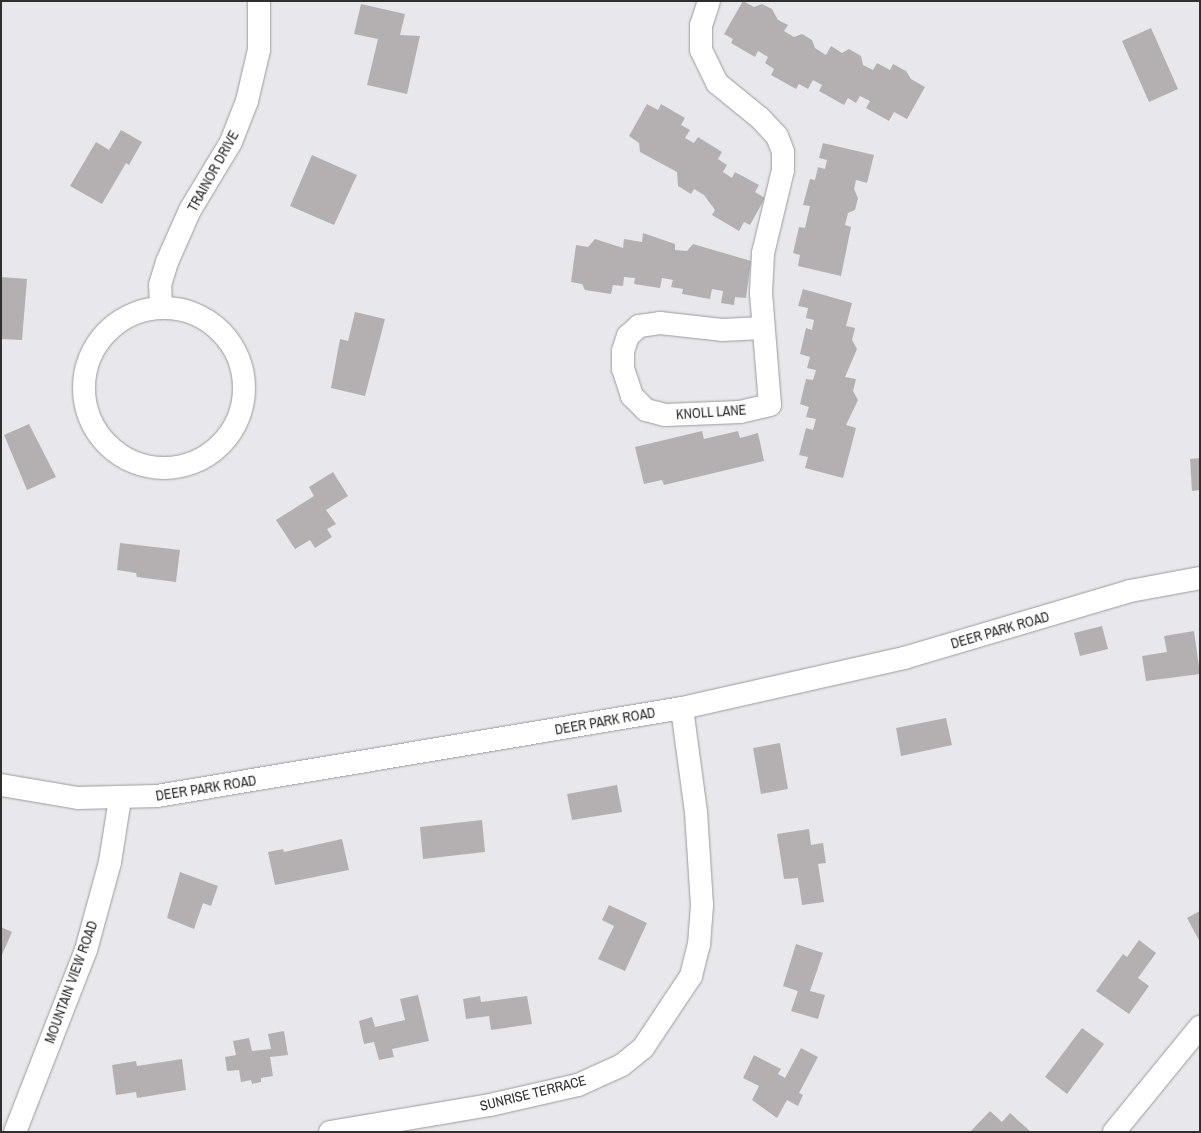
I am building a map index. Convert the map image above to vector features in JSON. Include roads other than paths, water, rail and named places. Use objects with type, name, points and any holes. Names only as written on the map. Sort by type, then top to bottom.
[{"type":"street","name":"TRAINOR DRIVE","points":[[161,308],[160,285],[168,262],[190,210],[231,142],[247,101],[259,50],[260,1]]},
{"type":"street","name":"KNOLL LANE","points":[[709,1],[701,25],[701,50],[717,83],[760,118],[777,136],[783,152],[784,170],[763,253],[763,328],[770,405],[740,412],[665,415],[646,410],[632,396],[623,369],[623,351],[628,336],[639,326],[660,323],[722,330],[763,328]]},
{"type":"street","points":[[161,308],[190,312],[221,331],[235,348],[243,369],[245,391],[237,422],[218,449],[199,462],[174,469],[148,468],[124,458],[104,442],[90,420],[84,395],[86,369],[96,345],[113,326],[135,313],[161,308]]},
{"type":"street","name":"DEER PARK ROAD","points":[[1,785],[78,798],[120,799],[157,796],[682,708],[904,658],[1130,592],[1200,578]]},
{"type":"street","name":"SUNRISE TERRACE","points":[[330,1132],[490,1105],[578,1085],[622,1065],[643,1048],[691,976],[699,945],[702,904],[696,812],[682,708]]},
{"type":"street","name":"MOUNTAIN VIEW ROAD","points":[[15,1132],[86,950],[110,862],[120,799]]},
{"type":"street","points":[[1114,1132],[1200,1027]]}]
